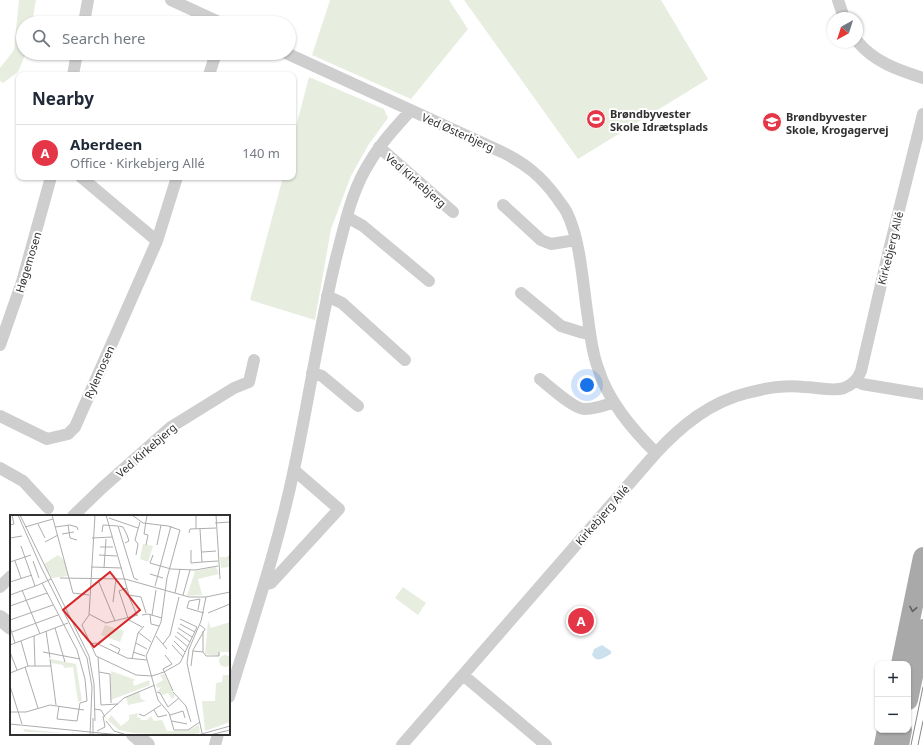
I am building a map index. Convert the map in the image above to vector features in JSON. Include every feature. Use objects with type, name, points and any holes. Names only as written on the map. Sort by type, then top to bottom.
[{"type":"main road","points":[[902,661],[923,557]]},
{"type":"main road","points":[[909,697],[923,629]]},
{"type":"main road","points":[[884,745],[886,733]]},
{"type":"main road","points":[[899,745],[901,733]]},
{"type":"street","points":[[85,16],[88,0]]},
{"type":"street","points":[[171,0],[206,16]]},
{"type":"street","points":[[838,0],[842,12]]},
{"type":"street","points":[[863,48],[880,61],[923,78]]},
{"type":"street","name":"Ved Østerbjerg","points":[[296,58],[502,152],[538,175],[548,186],[567,213],[576,240],[590,334],[598,368],[614,402],[656,453]]},
{"type":"street","points":[[74,72],[76,60]]},
{"type":"street","points":[[210,72],[214,60]]},
{"type":"street","name":"Ved Kirkebjerg","points":[[230,694],[281,528],[294,470],[327,296],[347,217],[364,171],[378,147],[411,110]]},
{"type":"street","name":"Kirkebjerg Allé","points":[[402,745],[656,453],[686,423],[707,410],[746,393],[774,388],[803,386],[836,389],[844,388],[856,381],[861,371],[923,114]]},
{"type":"street","name":"Ved Kirkebjerg","points":[[378,147],[453,212]]},
{"type":"street","name":"Høgemosen","points":[[0,345],[22,282],[50,180]]},
{"type":"street","points":[[85,180],[156,241]]},
{"type":"street","name":"Rylemosen","points":[[0,416],[47,439],[68,434],[75,427],[156,241],[176,180]]},
{"type":"street","points":[[503,205],[541,240],[551,244],[576,240]]},
{"type":"street","points":[[347,217],[363,226],[429,281]]},
{"type":"street","points":[[521,293],[561,326],[590,334]]},
{"type":"street","points":[[327,296],[342,303],[405,360]]},
{"type":"street","name":"Ved Kirkebjerg","points":[[74,515],[114,477],[171,427],[234,388],[250,382],[254,360]]},
{"type":"street","points":[[312,373],[322,376],[358,406]]},
{"type":"street","points":[[540,379],[566,400],[582,409],[600,407],[614,402]]},
{"type":"street","points":[[856,381],[862,384],[923,394]]},
{"type":"street","points":[[0,468],[23,481],[48,508]]},
{"type":"street","points":[[265,584],[271,583],[339,509],[294,470]]},
{"type":"street","points":[[0,587],[10,577]]},
{"type":"street","points":[[0,618],[10,626]]},
{"type":"street","points":[[463,675],[546,745]]},
{"type":"street","points":[[135,735],[147,745]]},
{"type":"street","points":[[215,745],[218,735]]},
{"type":"shaded area","points":[[19,0],[36,0],[33,16],[17,16]]},
{"type":"shaded area","points":[[330,0],[449,0],[468,29],[411,99],[312,55]]},
{"type":"shaded area","name":"Brøndbyvester Skole Idrætsplads","points":[[464,0],[661,0],[708,79],[578,159]]},
{"type":"shaded area","points":[[16,30],[16,60],[23,60],[18,72],[3,83],[0,81],[0,68],[14,50]]},
{"type":"shaded area","points":[[309,77],[384,109],[388,118],[369,144],[351,176],[331,229],[315,320],[250,300],[282,180],[296,180],[296,127]]},
{"type":"shaded area","points":[[403,587],[426,603],[418,615],[395,598]]},
{"type":"water","points":[[602,645],[611,651],[611,654],[601,659],[594,658],[592,655],[594,649]]},
{"type":"tram line","points":[[911,745],[923,687]]},
{"type":"tram line","points":[[918,745],[923,721]]},
{"type":"place","name":"Brøndbyvester Skole Idrætsplads","points":[[596,119]]},
{"type":"place","name":"Brøndbyvester Skole, Krogagervej","points":[[772,122]]},
{"type":"place","name":"Aberdeen","points":[[581,621]]}]
